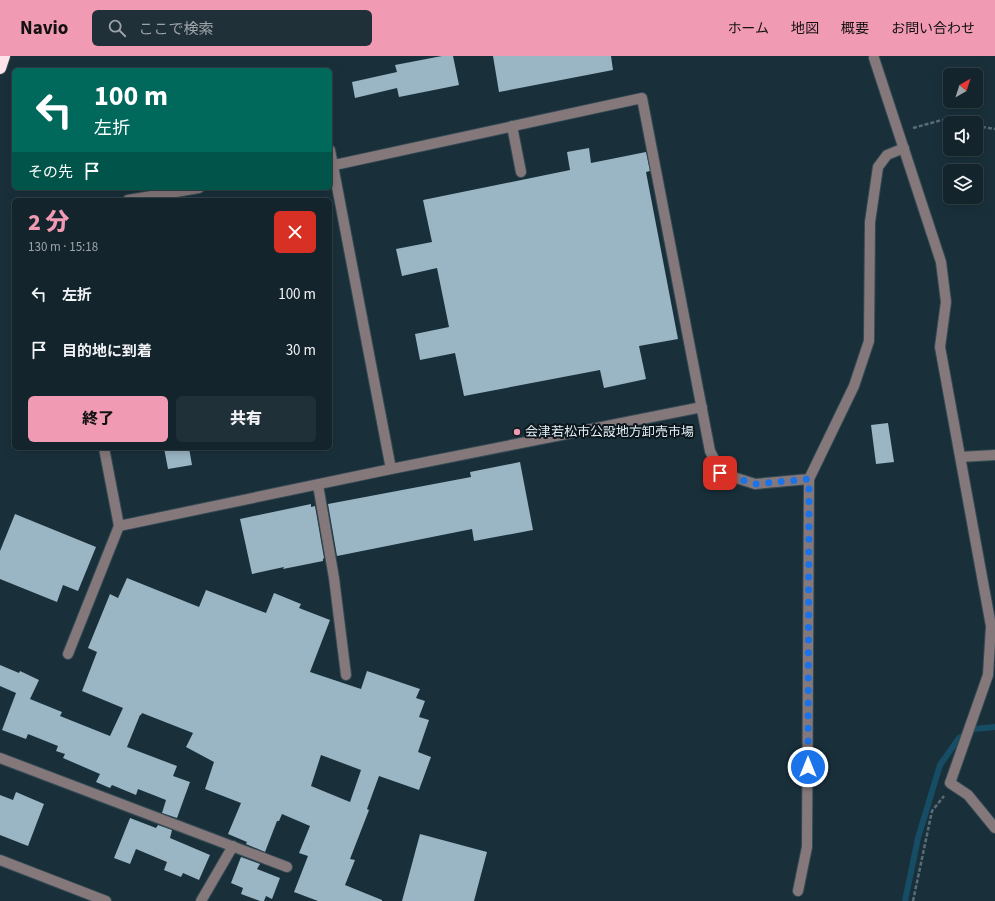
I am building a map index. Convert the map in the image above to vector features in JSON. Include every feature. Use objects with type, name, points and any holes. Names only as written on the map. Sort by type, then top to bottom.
[{"type":"highway","points":[[0,68],[4,56]]},
{"type":"street","points":[[874,58],[941,262],[946,302],[940,347],[991,626],[988,675],[950,783],[968,795],[995,828]]},
{"type":"street","points":[[391,469],[332,166],[642,98],[710,451],[720,473],[755,484],[809,479]]},
{"type":"street","points":[[512,126],[521,172]]},
{"type":"street","points":[[798,891],[808,847],[809,479],[854,386],[869,341],[870,222],[878,167],[887,155],[904,148]]},
{"type":"street","points":[[140,198],[187,190]]},
{"type":"street","points":[[119,526],[702,406]]},
{"type":"street","points":[[68,654],[119,526],[104,450]]},
{"type":"street","points":[[960,458],[995,455]]},
{"type":"street","points":[[318,485],[334,578],[346,675]]},
{"type":"street","points":[[0,758],[287,866]]},
{"type":"street","points":[[201,901],[232,846]]},
{"type":"street","points":[[0,860],[106,901]]},
{"type":"path","points":[[899,132],[943,120]]},
{"type":"path","points":[[983,127],[995,129]]},
{"type":"path","points":[[913,901],[932,811],[944,796],[950,783]]},
{"type":"building","points":[[442,56],[453,56],[459,85],[399,97],[397,88],[355,98],[352,82],[397,72],[395,65]]},
{"type":"building","points":[[493,56],[611,56],[613,70],[499,92]]},
{"type":"building","points":[[589,148],[591,163],[646,152],[650,171],[646,172],[678,339],[639,346],[646,379],[604,388],[600,370],[464,396],[455,353],[420,360],[415,334],[449,327],[437,268],[402,276],[396,249],[432,242],[423,200],[570,170],[567,152]]},
{"type":"building","points":[[888,423],[894,462],[876,464],[871,425]]},
{"type":"building","points":[[164,450],[189,450],[192,465],[168,469]]},
{"type":"building","points":[[520,462],[533,530],[474,541],[472,529],[337,556],[328,504],[471,477],[470,472]]},
{"type":"building","points":[[311,504],[311,507],[315,506],[324,558],[323,561],[252,574],[240,519]]},
{"type":"building","points":[[15,514],[96,547],[78,591],[63,585],[57,602],[0,579],[0,551]]},
{"type":"building","points":[[127,578],[199,607],[206,590],[266,613],[274,593],[301,604],[299,608],[330,620],[310,672],[361,689],[367,671],[420,689],[416,698],[425,701],[419,717],[429,720],[418,752],[431,757],[419,790],[379,776],[367,809],[369,810],[350,859],[355,860],[345,885],[382,901],[318,901],[294,892],[308,856],[299,853],[310,826],[282,814],[279,821],[277,821],[265,852],[228,834],[241,803],[205,789],[214,762],[186,747],[193,733],[142,713],[127,747],[177,766],[173,776],[190,782],[177,818],[162,813],[166,800],[138,789],[136,795],[112,785],[110,788],[96,782],[100,774],[63,758],[65,754],[56,751],[58,746],[28,734],[26,739],[2,730],[16,693],[0,686],[0,665],[19,673],[20,671],[39,680],[30,699],[62,712],[60,716],[110,736],[123,708],[82,691],[97,652],[88,648],[110,594],[118,598]],"holes":[[[321,755],[361,770],[350,802],[311,786]]]},
{"type":"building","points":[[16,792],[44,804],[28,846],[0,835],[0,795],[13,800]]},
{"type":"building","points":[[130,818],[156,828],[158,825],[172,830],[170,838],[210,855],[199,880],[183,873],[181,877],[164,870],[167,862],[136,849],[130,864],[114,858]]},
{"type":"building","points":[[420,834],[487,852],[474,901],[402,901]]},
{"type":"building","points":[[241,857],[260,864],[257,869],[280,878],[272,899],[266,896],[264,901],[260,901],[241,894],[243,888],[231,883]]},
{"type":"waterway","points":[[905,901],[918,838],[940,765],[959,738],[974,729],[995,727]]},
{"type":"place","name":"会津若松市公設地方卸売市場","points":[[517,432]]},
{"type":"route","points":[[720,473],[755,484],[809,479],[808,767]]}]
